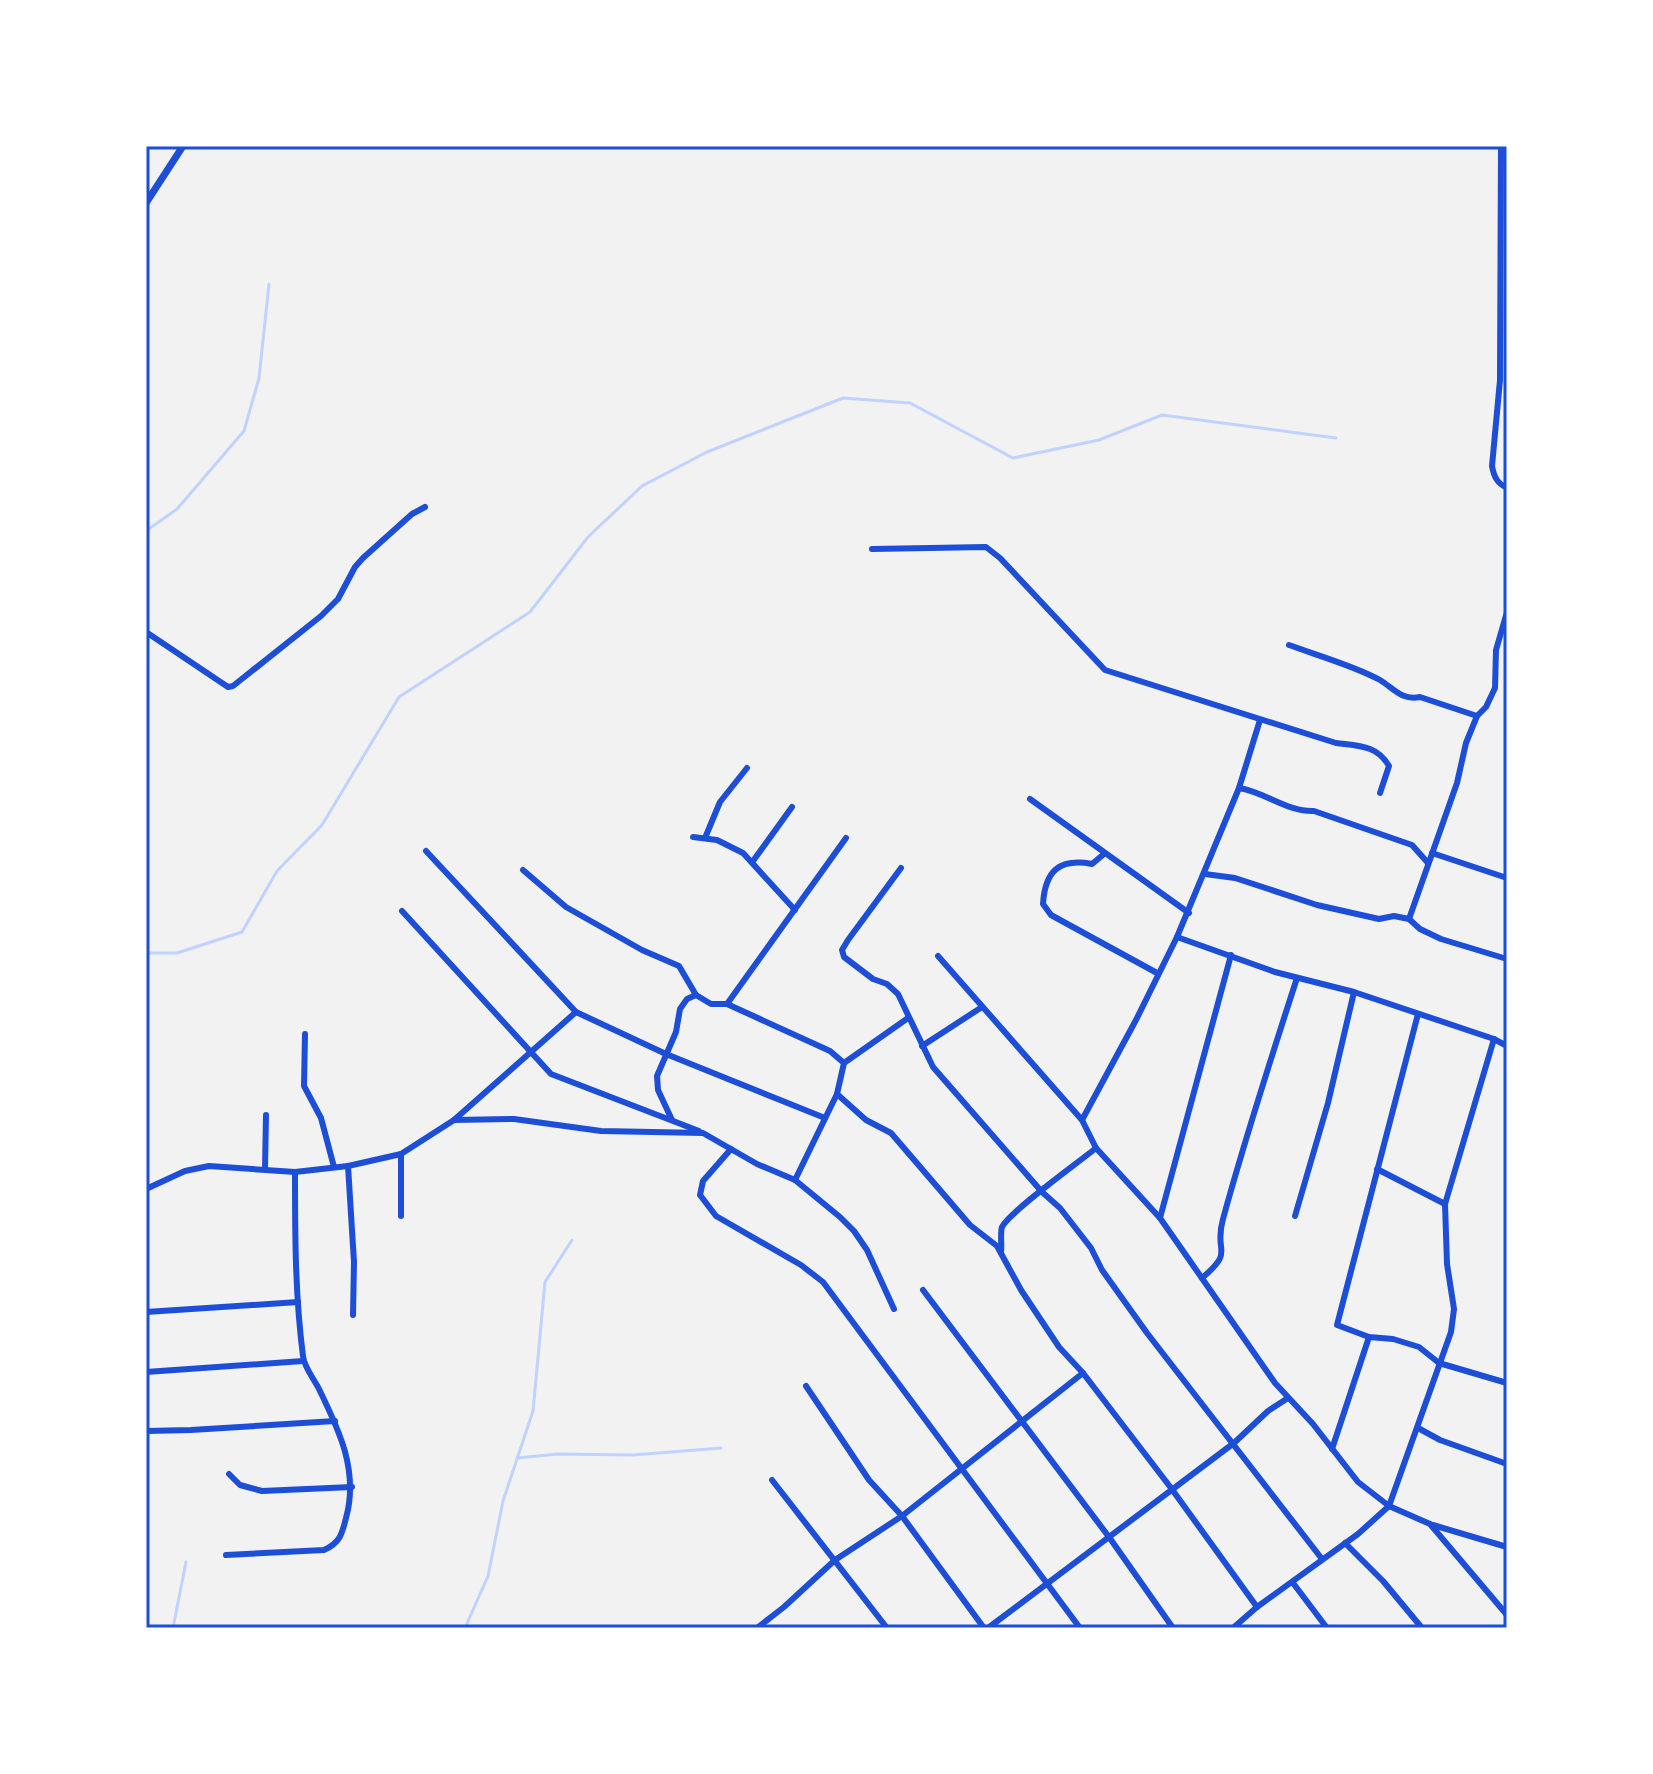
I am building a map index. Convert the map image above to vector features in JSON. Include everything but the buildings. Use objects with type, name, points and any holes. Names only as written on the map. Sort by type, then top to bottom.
[{"type":"street","points":[[146,203],[183,146]]},
{"type":"street","points":[[1501,146],[1505,162],[1499,293],[1501,346],[1492,466],[1500,485],[1507,488]]},
{"type":"street","points":[[1499,293],[1507,292]]},
{"type":"street","points":[[1497,430],[1507,430]]},
{"type":"street","points":[[146,632],[228,687],[233,686],[321,616],[338,599],[363,558],[412,514],[425,507]]},
{"type":"street","points":[[872,549],[986,547],[1000,558],[1105,670],[1336,743],[1370,747],[1383,755],[1389,766],[1380,793]]},
{"type":"street","points":[[1409,919],[1477,716],[1486,707],[1495,688],[1498,641],[1507,612]]},
{"type":"street","points":[[1498,641],[1507,643]]},
{"type":"street","points":[[1289,645],[1381,681],[1398,694],[1413,699],[1420,697],[1477,716]]},
{"type":"street","points":[[1082,1120],[1189,913],[1239,788],[1260,720]]},
{"type":"street","points":[[705,838],[711,817],[720,802],[747,768]]},
{"type":"street","points":[[1239,788],[1262,794],[1303,812],[1314,811],[1412,845],[1428,863]]},
{"type":"street","points":[[1030,799],[1189,913]]},
{"type":"street","points":[[753,861],[792,807]]},
{"type":"street","points":[[693,837],[731,846],[753,861],[795,910]]},
{"type":"street","points":[[727,1004],[846,838]]},
{"type":"street","points":[[426,851],[576,1012],[666,1054],[825,1118]]},
{"type":"street","points":[[1432,853],[1507,878]]},
{"type":"street","points":[[1104,854],[1092,864],[1069,862],[1054,869],[1044,889],[1043,904],[1051,915],[1157,973]]},
{"type":"street","points":[[901,868],[842,950],[844,957],[898,994],[933,1067],[1042,1192],[1060,1208],[1091,1248],[1102,1270],[1147,1333],[1322,1559]]},
{"type":"street","points":[[523,870],[566,907],[642,950],[679,966],[696,995],[711,1004],[727,1004],[830,1051],[844,1063]]},
{"type":"street","points":[[1205,874],[1235,878],[1317,905],[1364,915],[1409,919],[1420,929],[1441,939],[1507,959]]},
{"type":"street","points":[[402,911],[530,1053],[559,1079],[703,1133],[795,1180],[827,1205],[854,1231],[881,1277],[894,1309]]},
{"type":"street","points":[[1183,926],[1194,943]]},
{"type":"street","points":[[1177,937],[1275,972],[1354,992],[1507,1046]]},
{"type":"street","points":[[1160,1218],[1231,955]]},
{"type":"street","points":[[938,956],[1082,1120],[1096,1148],[1160,1218],[1288,1398],[1358,1482],[1389,1506],[1430,1524],[1507,1547]]},
{"type":"street","points":[[1202,1278],[1219,1264],[1222,1254],[1220,1230],[1236,1166],[1297,978]]},
{"type":"street","points":[[1295,1216],[1328,1103],[1354,992]]},
{"type":"street","points":[[672,1120],[657,1083],[676,1032],[680,1009],[687,999],[696,995]]},
{"type":"street","points":[[922,1046],[982,1007]]},
{"type":"street","points":[[146,1189],[185,1171],[209,1166],[295,1172],[348,1166],[401,1154],[454,1120],[576,1012]]},
{"type":"street","points":[[1418,1014],[1337,1325],[1369,1337],[1393,1339],[1419,1347],[1439,1363],[1507,1383]]},
{"type":"street","points":[[795,1180],[837,1094],[844,1063],[908,1018]]},
{"type":"street","points":[[305,1034],[302,1078],[321,1118],[334,1167]]},
{"type":"street","points":[[1233,1628],[1389,1506],[1451,1332],[1454,1309],[1447,1264],[1445,1204],[1494,1039]]},
{"type":"street","points":[[837,1094],[866,1120],[891,1133],[970,1225],[997,1246],[1021,1290],[1059,1347],[1083,1373],[1171,1488],[1257,1607]]},
{"type":"street","points":[[265,1169],[266,1115]]},
{"type":"street","points":[[454,1120],[514,1119],[601,1131],[703,1133]]},
{"type":"street","points":[[1001,1252],[1004,1223],[1096,1148]]},
{"type":"street","points":[[731,1149],[703,1181],[700,1195],[716,1216],[801,1265],[823,1282],[1080,1628]]},
{"type":"street","points":[[401,1154],[401,1216]]},
{"type":"street","points":[[348,1166],[354,1262],[353,1315]]},
{"type":"street","points":[[1377,1169],[1445,1204]]},
{"type":"street","points":[[226,1555],[324,1550],[335,1545],[342,1535],[352,1487],[350,1467],[335,1421],[303,1361],[298,1302],[295,1172]]},
{"type":"street","points":[[923,1290],[1109,1537],[1173,1628]]},
{"type":"street","points":[[146,1312],[298,1302]]},
{"type":"street","points":[[1332,1449],[1369,1337]]},
{"type":"street","points":[[146,1372],[303,1361]]},
{"type":"street","points":[[757,1628],[835,1560],[902,1516],[1083,1373]]},
{"type":"street","points":[[806,1386],[869,1480],[902,1516],[986,1628],[1234,1443],[1268,1411],[1288,1398]]},
{"type":"street","points":[[146,1431],[335,1421]]},
{"type":"street","points":[[1418,1428],[1440,1440],[1507,1464]]},
{"type":"street","points":[[229,1474],[240,1485],[262,1491],[352,1487]]},
{"type":"street","points":[[772,1480],[887,1628]]},
{"type":"street","points":[[1430,1524],[1507,1615]]},
{"type":"street","points":[[1345,1543],[1383,1581],[1422,1628]]},
{"type":"street","points":[[1293,1583],[1327,1628]]},
{"type":"waterway","points":[[146,531],[177,509],[244,431],[259,378],[269,284]]},
{"type":"waterway","points":[[146,953],[177,953],[242,932],[277,871],[322,825],[399,697],[530,612],[588,537],[642,486],[707,452],[843,398],[910,403],[1013,458],[1099,440],[1162,415],[1336,438]]},
{"type":"waterway","points":[[465,1628],[488,1576],[503,1501],[533,1411],[545,1282],[572,1240]]},
{"type":"waterway","points":[[517,1458],[558,1454],[633,1455],[721,1448]]},
{"type":"waterway","points":[[173,1628],[186,1562]]}]
